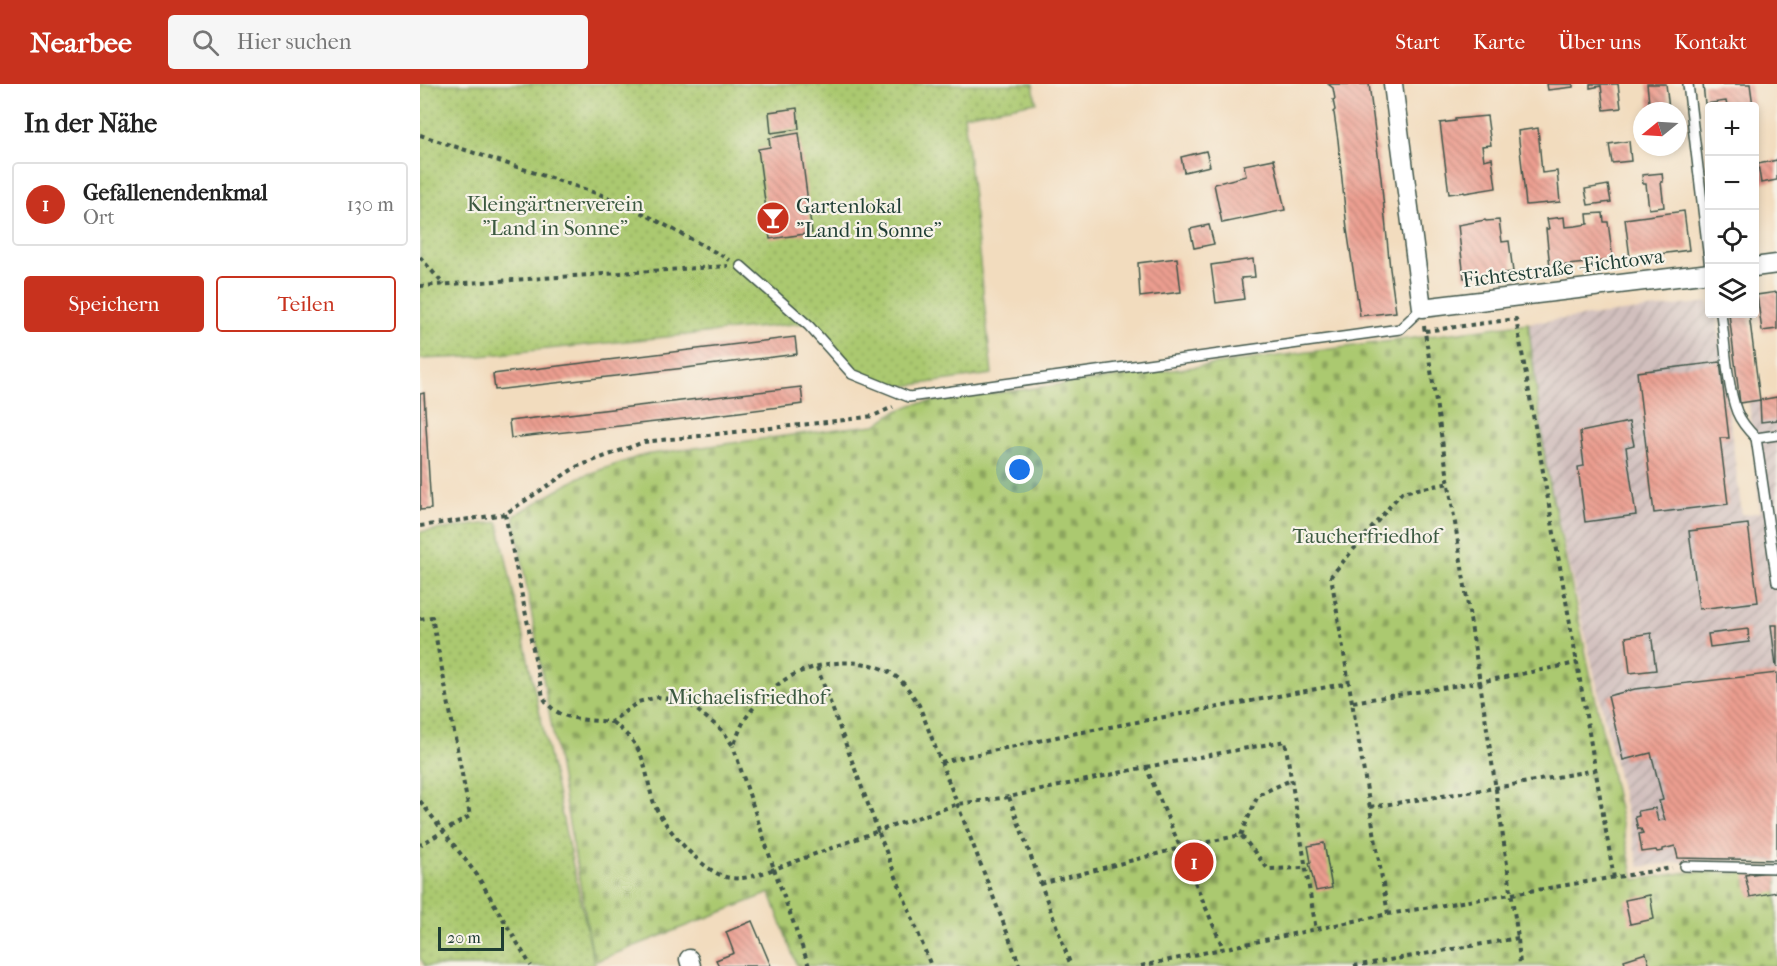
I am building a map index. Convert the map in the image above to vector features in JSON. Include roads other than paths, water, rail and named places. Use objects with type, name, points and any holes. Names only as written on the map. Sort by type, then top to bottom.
[{"type":"street","points":[[1393,84],[1422,308]]},
{"type":"street","points":[[1759,266],[1777,264]]},
{"type":"street","name":"Fichtestraße -Fichtowa","points":[[1422,308],[1705,274]]},
{"type":"lane","points":[[1688,84],[1710,264]]},
{"type":"lane","points":[[741,266],[809,326],[852,374],[909,397],[1400,329],[1422,308]]},
{"type":"lane","points":[[1722,318],[1731,390],[1736,410],[1744,426],[1756,438],[1777,582]]},
{"type":"lane","points":[[1756,438],[1777,435]]},
{"type":"lane","points":[[1685,866],[1777,868]]},
{"type":"place","name":"Gartenlokal \"Land in Sonne\"","points":[[773,218]]},
{"type":"place","name":"Gefallenendenkmal","points":[[1194,862]]},
{"type":"park label","name":"Kleingärtnerverein \"Land in Sonne\"","points":[[555,216]]},
{"type":"park label","name":"Taucherfriedhof","points":[[1366,536]]},
{"type":"park label","name":"Michaelisfriedhof","points":[[747,697]]}]
